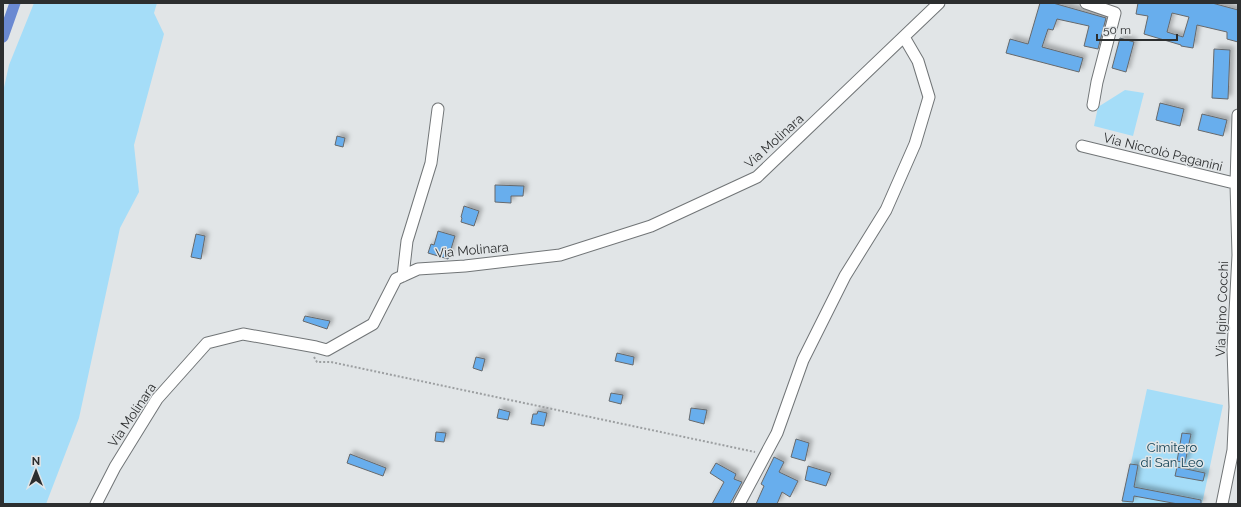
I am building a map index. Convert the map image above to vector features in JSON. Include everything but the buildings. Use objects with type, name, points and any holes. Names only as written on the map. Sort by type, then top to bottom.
[{"type":"street","name":"Via Molinara","points":[[96,504],[115,467],[157,399],[207,344],[243,334],[327,350],[373,324],[396,279],[418,269],[466,266],[560,255],[651,226],[757,177],[938,3]]},
{"type":"street","points":[[1086,3],[1115,13],[1097,82],[1093,105]]},
{"type":"street","points":[[739,504],[777,434],[803,360],[845,276],[886,210],[915,144],[929,97],[918,60],[904,37]]},
{"type":"street","points":[[403,276],[407,241],[431,163],[438,109]]},
{"type":"street","name":"Via Igino Cocchi","points":[[1222,504],[1232,450],[1235,406],[1233,350],[1238,255],[1238,115]]},
{"type":"street","name":"Via Niccolò Paganini","points":[[1082,146],[1237,184]]},
{"type":"path","points":[[316,347],[313,357],[317,362],[339,364],[766,454]]},
{"type":"green space","points":[[34,3],[157,3],[154,13],[164,34],[134,145],[139,192],[120,228],[79,418],[46,504],[3,504],[3,92],[9,65]]},
{"type":"green space","points":[[1125,90],[1144,93],[1133,136],[1094,126],[1098,107]]},
{"type":"green space","name":"Cimitero di San Leo","points":[[1147,389],[1223,405],[1202,504],[1122,504]]},
{"type":"waterway","points":[[3,37],[15,3]]}]
